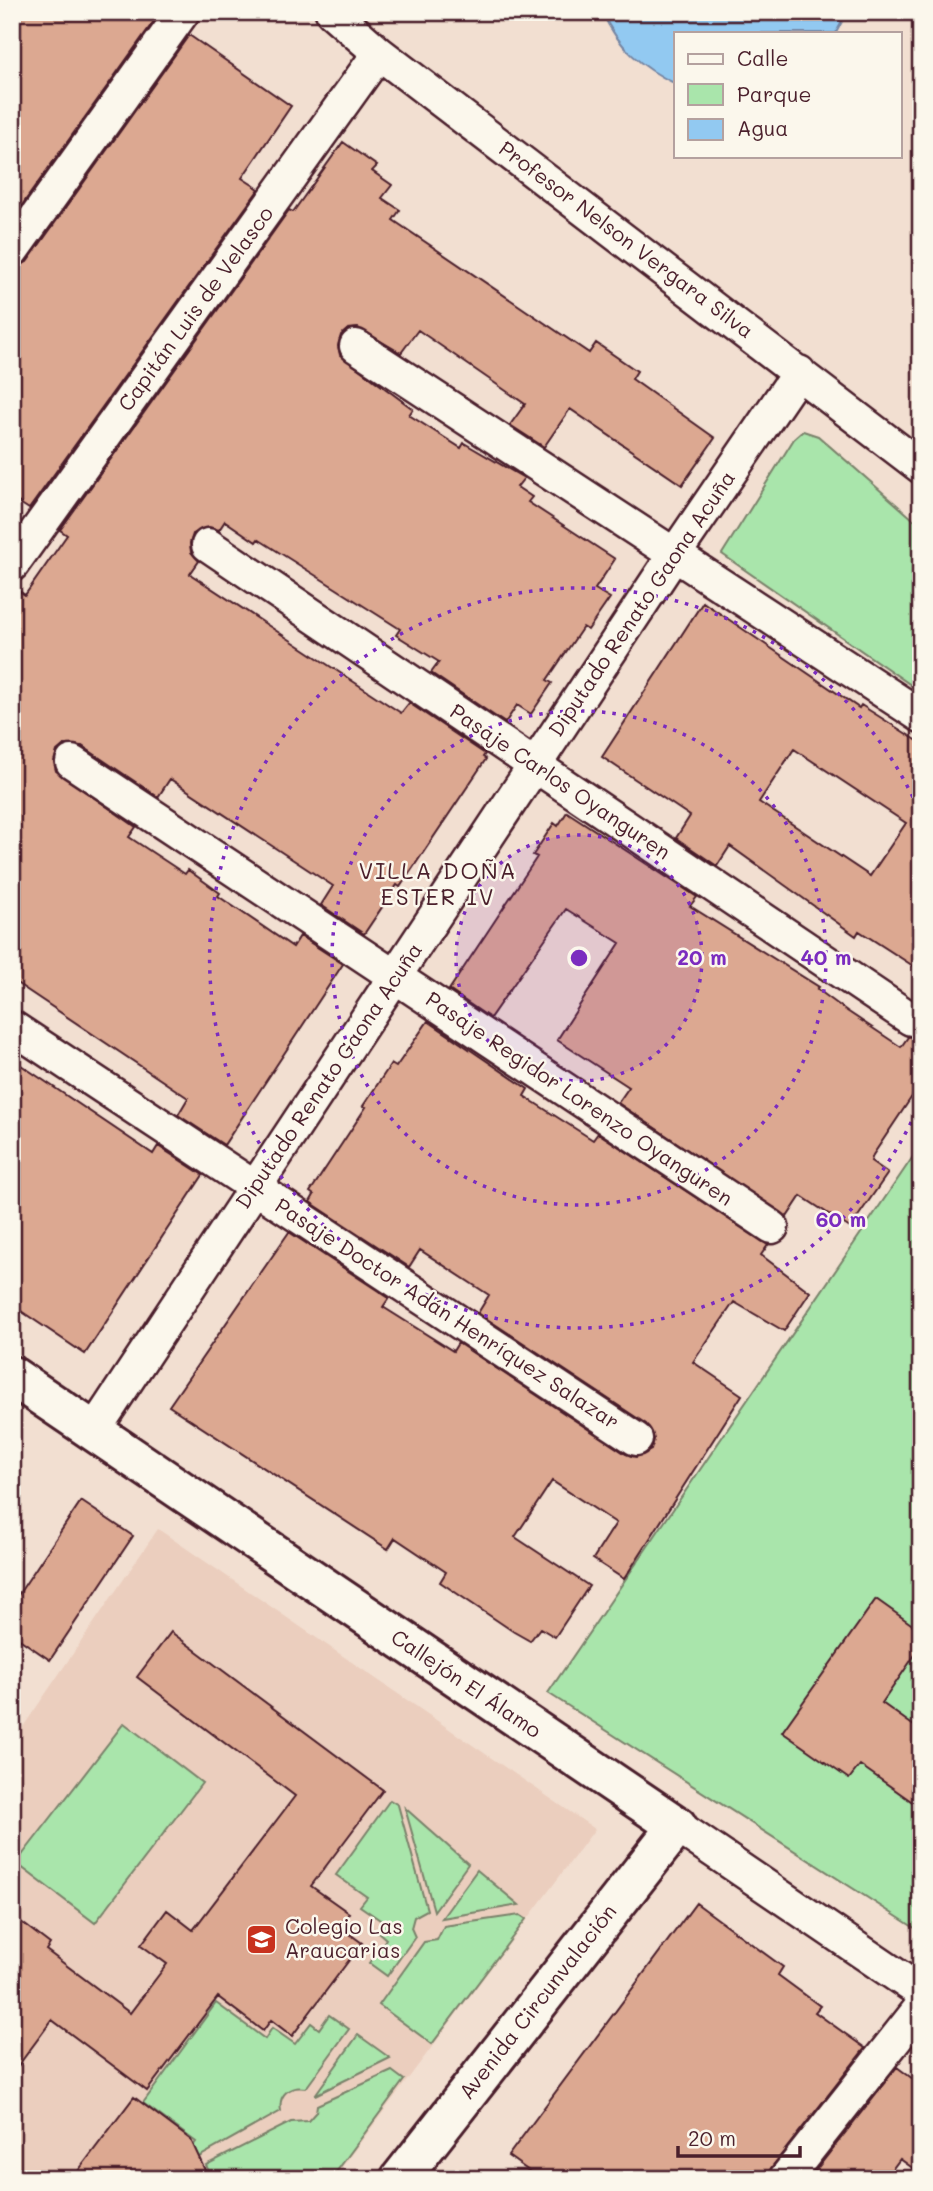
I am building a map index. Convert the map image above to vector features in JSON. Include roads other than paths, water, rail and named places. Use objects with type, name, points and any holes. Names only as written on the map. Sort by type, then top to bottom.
[{"type":"street","points":[[12,251],[183,12]]},
{"type":"street","name":"Profesor Nelson Vergara Silva","points":[[332,12],[379,53],[921,467]]},
{"type":"street","name":"Capitán Luis de Velasco","points":[[12,565],[379,53]]},
{"type":"street","points":[[356,346],[921,716]]},
{"type":"street","name":"Diputado Renato Gaona Acuña","points":[[93,1432],[674,555],[799,372]]},
{"type":"street","name":"Pasaje Carlos Oyanguren","points":[[208,545],[911,1019]]},
{"type":"street","name":"Pasaje Regidor Lorenzo Oyanguren","points":[[72,762],[772,1227]]},
{"type":"street","name":"Pasaje Doctor Adán Henríquez Salazar","points":[[12,1027],[636,1439]]},
{"type":"street","name":"Callejón El Álamo","points":[[12,1376],[921,1992]]},
{"type":"street","name":"Avenida Circunvalación","points":[[407,2176],[677,1826]]},
{"type":"street","points":[[785,2179],[921,2007]]},
{"type":"water","points":[[602,12],[847,12],[837,32],[674,32],[674,83],[652,71],[632,55]]},
{"type":"place","name":"Colegio Las Araucarias","points":[[262,1939]]},
{"type":"district","name":"VILLA DOÑA ESTER IV","points":[[438,884]]}]
